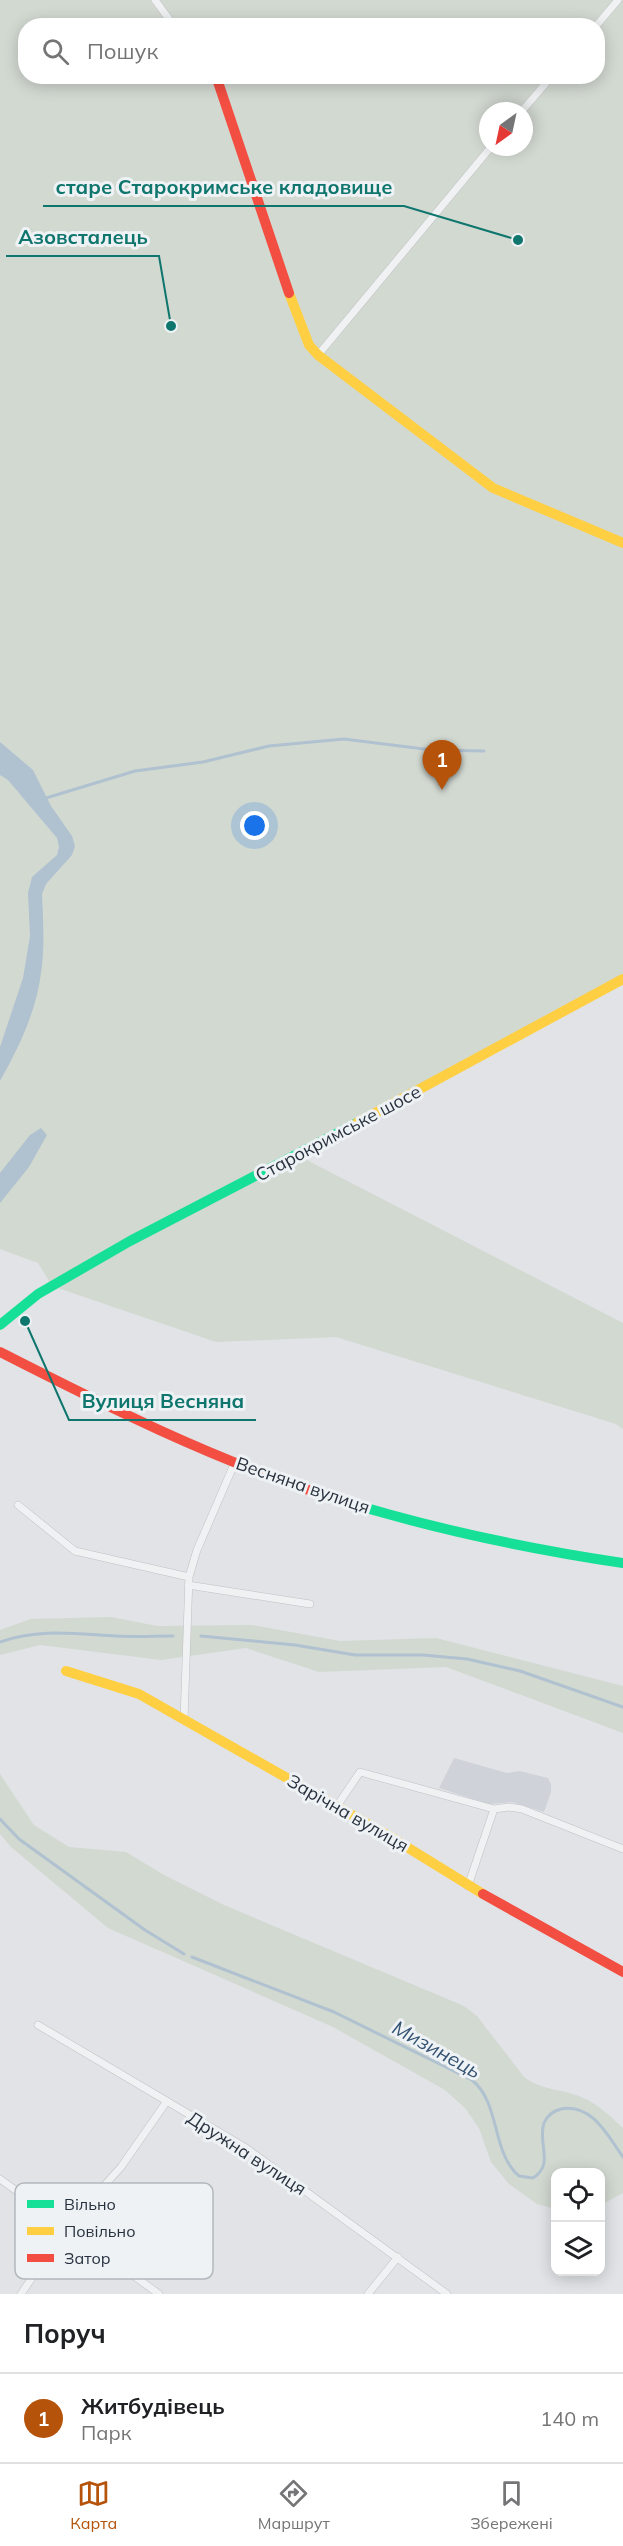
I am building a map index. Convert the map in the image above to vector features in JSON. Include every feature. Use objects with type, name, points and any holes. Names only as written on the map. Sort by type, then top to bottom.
[{"type":"street","points":[[155,0],[168,18]]},
{"type":"street","points":[[603,18],[618,0]]},
{"type":"street","points":[[219,84],[309,345],[318,355],[493,488],[623,543]]},
{"type":"street","points":[[530,102],[545,84]]},
{"type":"street","points":[[318,355],[484,156]]},
{"type":"street","name":"Старокримське шосе","points":[[0,1325],[30,1299],[52,1286],[623,979]]},
{"type":"street","name":"Весняна вулиця","points":[[0,1352],[101,1405],[235,1462],[333,1498],[431,1527],[533,1550],[623,1563]]},
{"type":"street","points":[[184,1720],[188,1581],[197,1550],[235,1462]]},
{"type":"street","points":[[18,1505],[75,1551],[188,1581],[310,1604]]},
{"type":"street","name":"Зарічна вулиця","points":[[66,1671],[139,1694],[389,1836],[468,1886],[623,1972]]},
{"type":"street","points":[[337,1806],[360,1772],[494,1809],[509,1807],[522,1809],[623,1849]]},
{"type":"street","points":[[468,1886],[494,1809]]},
{"type":"street","name":"Дружна вулиця","points":[[38,2025],[246,2148],[447,2294]]},
{"type":"street","points":[[107,2183],[121,2167],[167,2101]]},
{"type":"street","points":[[0,2179],[15,2190]]},
{"type":"street","points":[[368,2294],[398,2257]]},
{"type":"street","points":[[21,2294],[31,2279]]},
{"type":"street","points":[[138,2279],[159,2294]]},
{"type":"shaded area","points":[[0,0],[623,0],[623,979],[297,1155],[623,1323],[623,1429],[616,1424],[336,1337],[216,1342],[52,1286],[38,1263],[0,1249]]},
{"type":"shaded area","points":[[111,1617],[157,1626],[252,1625],[340,1641],[436,1638],[623,1686],[623,1733],[446,1667],[319,1672],[246,1648],[161,1660],[40,1645],[0,1655],[0,1630],[31,1619]]},
{"type":"shaded area","points":[[454,1758],[507,1773],[520,1771],[548,1778],[551,1792],[544,1812],[512,1802],[489,1804],[439,1788]]},
{"type":"shaded area","points":[[0,1774],[34,1825],[69,1847],[126,1852],[164,1875],[224,1905],[464,2006],[477,2016],[524,2077],[544,2087],[574,2094],[587,2100],[623,2128],[623,2193],[605,2203],[605,2168],[551,2168],[551,2208],[537,2204],[509,2184],[491,2162],[479,2128],[465,2108],[445,2090],[333,2027],[108,1928],[11,1847],[0,1834]]},
{"type":"water","points":[[0,742],[33,770],[51,806],[72,836],[75,846],[72,855],[46,884],[42,894],[43,953],[39,987],[26,1029],[0,1081],[0,1047],[23,978],[30,936],[28,893],[32,877],[57,855],[59,847],[57,838],[8,780],[0,775]]},
{"type":"water","points":[[41,1128],[47,1135],[29,1167],[0,1203],[0,1173],[30,1135]]},
{"type":"waterway","points":[[46,798],[135,771],[203,762],[269,746],[344,739],[432,750],[484,751]]},
{"type":"waterway","points":[[0,1642],[43,1633],[173,1636]]},
{"type":"waterway","points":[[201,1636],[295,1645],[355,1655],[423,1655],[467,1659],[520,1671],[623,1707]]},
{"type":"waterway","name":"Мизинець","points":[[0,1819],[19,1839],[145,1930],[184,1954]]},
{"type":"waterway","name":"Мизинець","points":[[192,1957],[334,2012],[472,2080],[488,2102],[504,2154],[510,2166],[519,2176],[533,2178],[540,2172],[544,2160],[542,2138],[544,2123],[551,2114],[561,2109],[572,2108],[590,2116],[605,2131],[623,2157]]},
{"type":"traffic: fast","points":[[0,1325],[38,1294],[130,1241],[357,1123]]},
{"type":"traffic: fast","points":[[327,1496],[474,1536],[623,1563]]},
{"type":"traffic: slow","points":[[289,293],[309,345],[318,355],[493,488],[623,543]]},
{"type":"traffic: slow","points":[[357,1123],[623,979]]},
{"type":"traffic: slow","points":[[66,1671],[139,1694],[389,1836],[483,1894]]},
{"type":"traffic: jam","points":[[219,84],[289,293]]},
{"type":"traffic: jam","points":[[0,1352],[161,1431],[243,1466],[327,1496]]},
{"type":"traffic: jam","points":[[483,1894],[623,1972]]},
{"type":"place","name":"старе Старокримське кладовище","points":[[518,240]]},
{"type":"place","name":"Азовсталець","points":[[171,326]]},
{"type":"place","name":"Житбудівець","points":[[442,790]]},
{"type":"place","name":"Вулиця Весняна","points":[[25,1321]]}]
